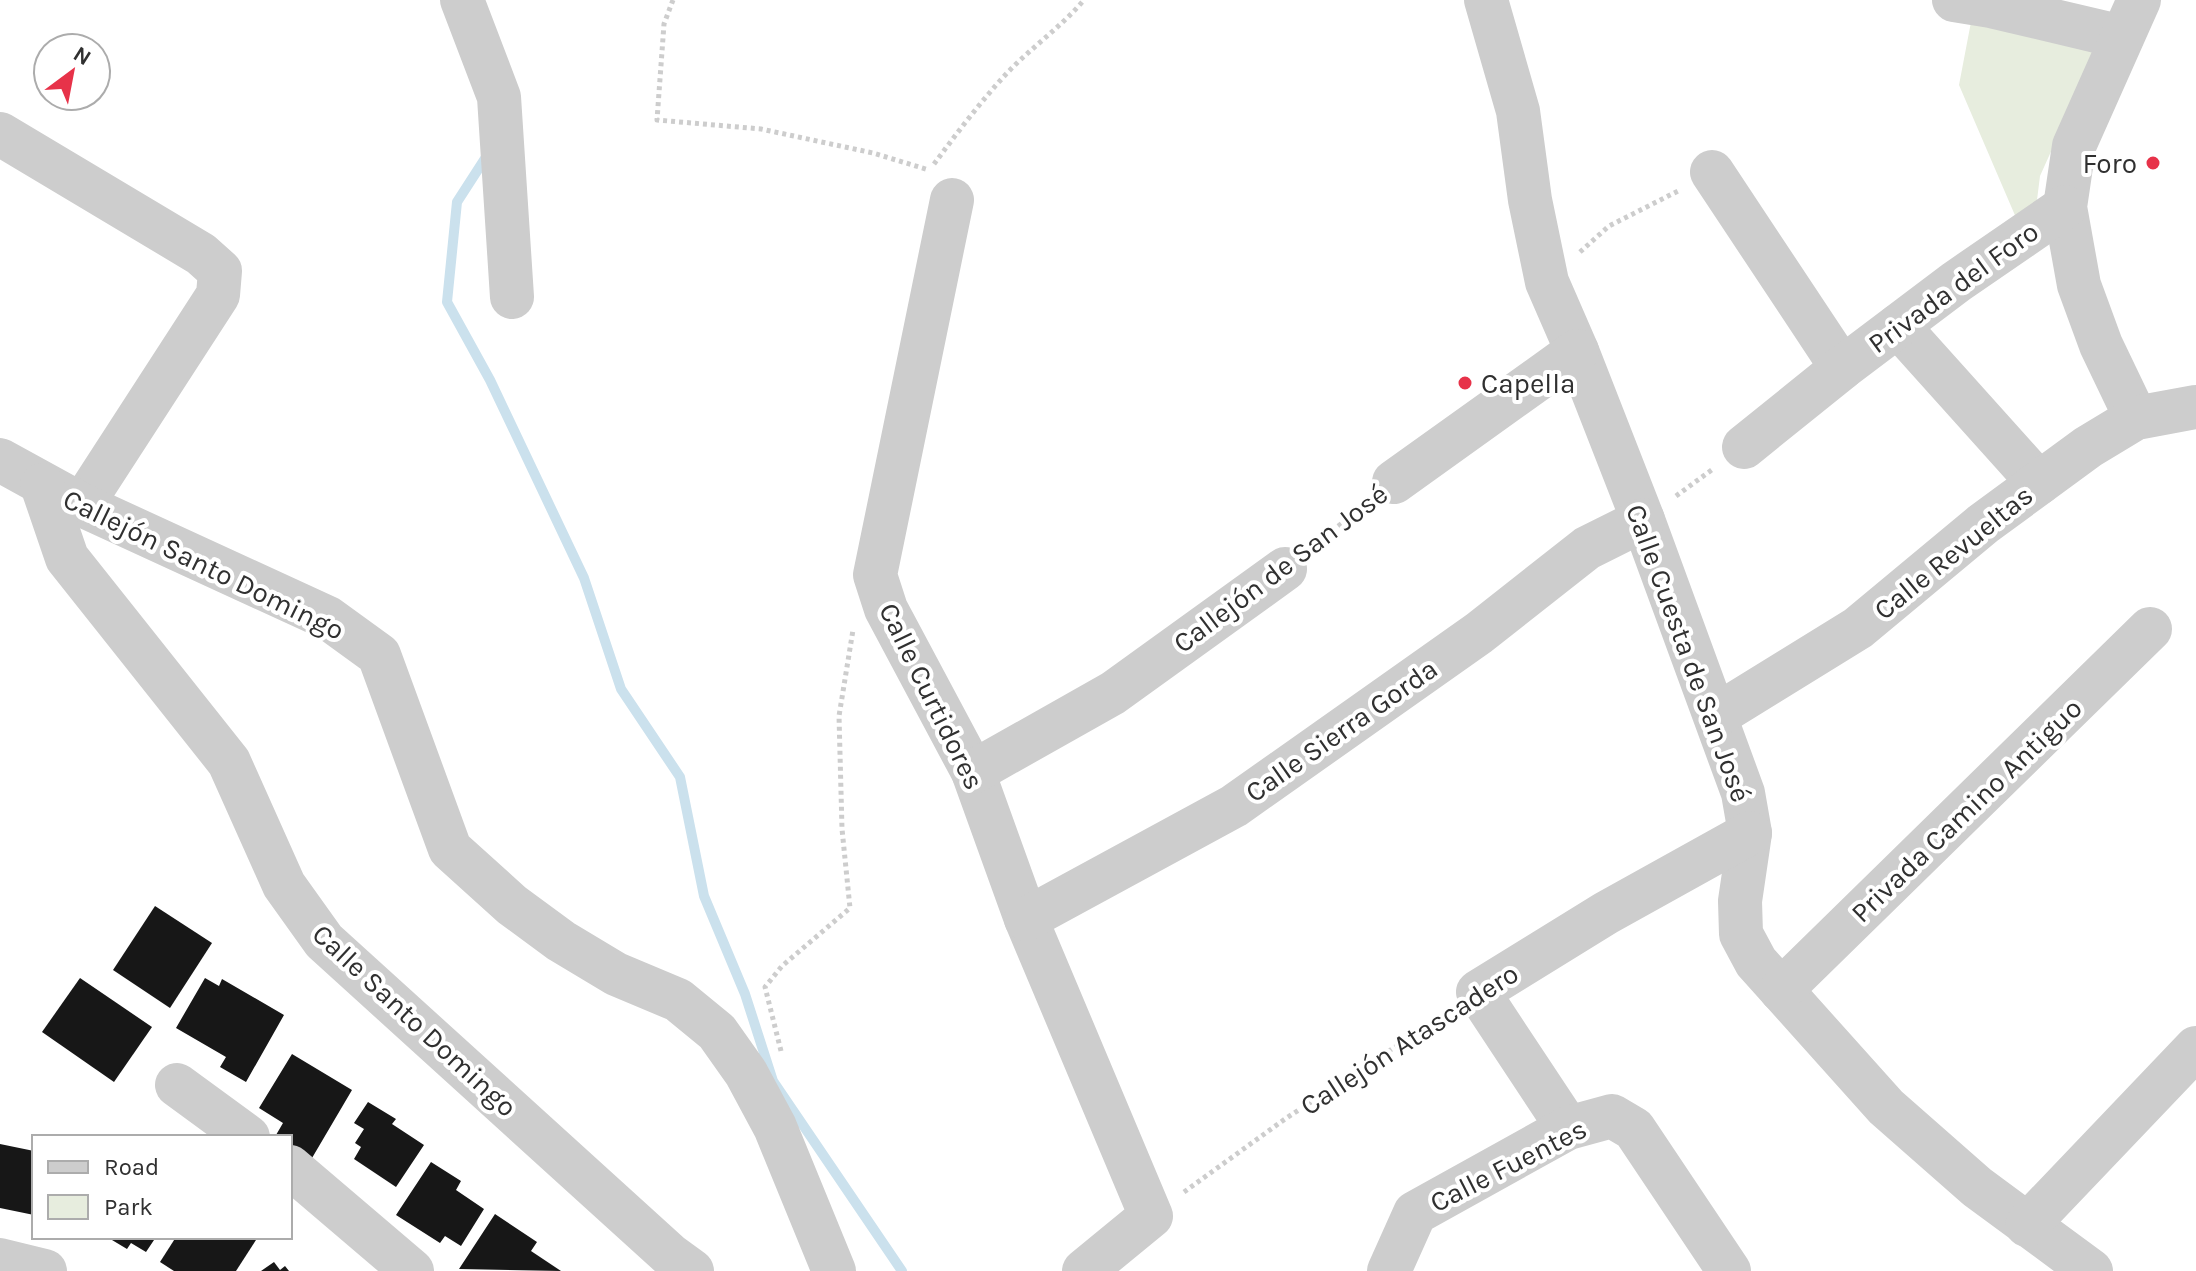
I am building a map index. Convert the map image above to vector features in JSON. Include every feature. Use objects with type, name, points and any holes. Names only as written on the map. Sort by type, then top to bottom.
[{"type":"street","points":[[462,0],[499,97],[512,297]]},
{"type":"street","name":"Calle Cuesta de San José","points":[[1486,0],[1518,111],[1530,200],[1547,282],[1643,520],[1717,715],[1743,793],[1750,833],[1740,901],[1741,934],[1756,962],[1886,1107],[1977,1187],[2091,1271]]},
{"type":"street","points":[[1954,0],[2130,18],[2074,146],[2065,207],[2079,285],[2101,345],[2136,418]]},
{"type":"street","points":[[0,134],[201,254],[220,271],[218,295],[82,505]]},
{"type":"street","name":"Privada del Foro","points":[[1712,172],[1842,368]]},
{"type":"street","name":"Calle Curtidores","points":[[941,185],[875,575],[886,609],[973,772],[1026,919],[1151,1216]]},
{"type":"street","name":"Privada del Foro","points":[[1744,447],[1956,282],[2065,207]]},
{"type":"street","points":[[1898,326],[2039,483]]},
{"type":"street","name":"Callejón de San José","points":[[1394,482],[1577,351]]},
{"type":"street","name":"Calle Revueltas","points":[[1717,715],[1858,628],[1983,524],[2088,447],[2136,418],[2196,407]]},
{"type":"street","name":"Callejón Santo Domingo","points":[[0,460],[82,505],[328,618],[379,655],[450,849],[512,905],[561,941],[616,974],[678,1000],[717,1032],[746,1073],[775,1127],[834,1271]]},
{"type":"street","name":"Calle Santo Domingo","points":[[42,485],[67,558],[229,762],[284,885],[324,941],[658,1245],[692,1271]]},
{"type":"street","name":"Calle Sierra Gorda","points":[[1026,919],[1234,806],[1479,633],[1587,548],[1643,520]]},
{"type":"street","name":"Callejón de San José","points":[[973,772],[1113,693],[1285,569]]},
{"type":"street","name":"Privada Camino Antiguo","points":[[1781,990],[2150,629]]},
{"type":"street","name":"Callejón Atascadero","points":[[1478,992],[1606,913],[1750,833]]},
{"type":"street","points":[[1478,992],[1568,1128]]},
{"type":"street","points":[[2027,1225],[2196,1048]]},
{"type":"street","points":[[177,1085],[245,1135]]},
{"type":"street","name":"Calle Fuentes","points":[[1389,1271],[1415,1213],[1568,1128],[1612,1116],[1634,1129],[1729,1271]]},
{"type":"street","points":[[292,1169],[412,1271]]},
{"type":"street","points":[[1084,1271],[1151,1216]]},
{"type":"street","points":[[0,1260],[45,1271]]},
{"type":"path","points":[[673,0],[664,24],[657,120],[761,129],[873,153],[941,185],[961,128],[1009,71],[1084,0]]},
{"type":"path","points":[[1609,226],[1712,172]]},
{"type":"path","points":[[1643,520],[1744,447]]},
{"type":"path","name":"Callejón de San José","points":[[1285,569],[1394,482]]},
{"type":"path","points":[[784,1063],[765,987],[782,966],[850,908],[842,829],[839,716],[853,628]]},
{"type":"path","name":"Callejón Atascadero","points":[[1151,1216],[1285,1119],[1478,992]]},
{"type":"green space","points":[[1971,22],[2098,47],[2040,176],[2035,216],[2020,227],[1959,85]]},
{"type":"building","points":[[155,906],[212,943],[170,1008],[113,970]]},
{"type":"building","points":[[80,978],[152,1027],[114,1082],[42,1032]]},
{"type":"building","points":[[205,978],[219,986],[222,979],[284,1015],[246,1082],[220,1067],[226,1057],[176,1028]]},
{"type":"building","points":[[292,1054],[352,1090],[312,1158],[292,1145],[292,1135],[276,1135],[283,1123],[259,1108]]},
{"type":"building","points":[[368,1102],[396,1119],[392,1124],[424,1145],[396,1187],[354,1159],[361,1147],[355,1143],[364,1129],[354,1123]]},
{"type":"building","points":[[0,1144],[32,1151],[32,1215],[0,1208]]},
{"type":"building","points":[[431,1162],[461,1181],[456,1190],[484,1209],[461,1246],[445,1236],[440,1243],[396,1215]]},
{"type":"building","points":[[495,1214],[537,1242],[531,1251],[561,1271],[459,1269]]},
{"type":"building","points":[[110,1239],[155,1239],[146,1252],[131,1243],[127,1249]]},
{"type":"building","points":[[175,1239],[256,1240],[236,1271],[174,1271],[160,1262]]},
{"type":"building","points":[[274,1262],[280,1270],[285,1266],[289,1271],[261,1271]]},
{"type":"waterway","points":[[488,154],[457,202],[447,302],[490,380],[584,578],[621,689],[680,777],[704,896],[745,994],[773,1081],[902,1271]]},
{"type":"place","name":"Foro","points":[[2153,163]]},
{"type":"place","name":"Capella","points":[[1465,383]]}]
